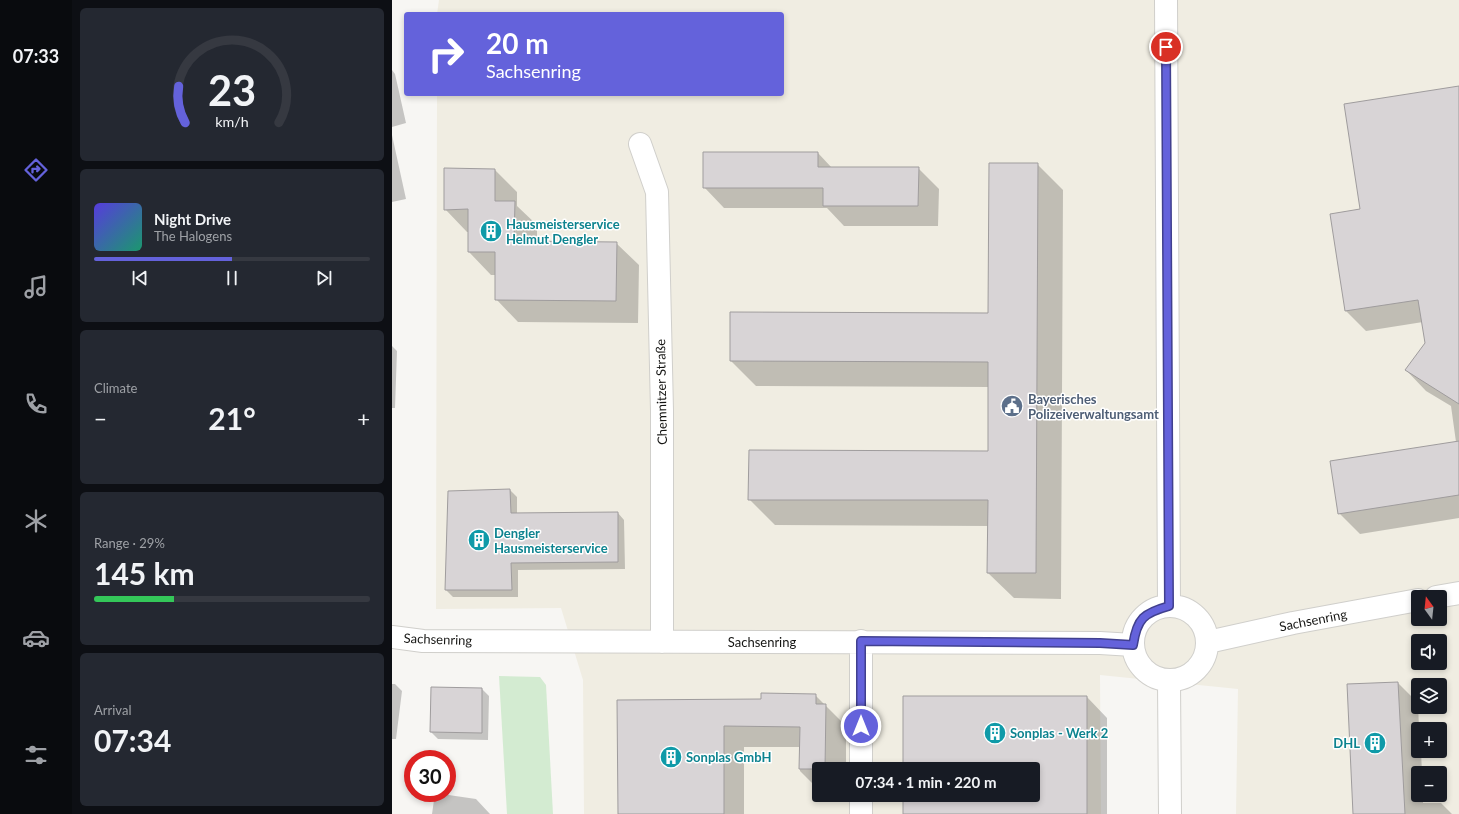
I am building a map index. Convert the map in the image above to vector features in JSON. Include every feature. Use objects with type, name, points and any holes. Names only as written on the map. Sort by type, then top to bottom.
[{"type":"street","points":[[1166,0],[1169,606]]},
{"type":"street","name":"Chemnitzer Straße","points":[[640,144],[657,192],[662,411],[662,642]]},
{"type":"street","points":[[1447,596],[1459,594]]},
{"type":"street","name":"Sachsenring","points":[[1208,642],[1293,623],[1411,601]]},
{"type":"street","points":[[1169,606],[1178,607],[1194,614],[1205,629],[1208,642],[1203,662],[1189,676],[1170,680],[1153,677],[1145,671],[1136,661],[1133,645],[1135,631],[1141,619],[1152,611],[1169,606]]},
{"type":"street","name":"Sachsenring","points":[[392,637],[423,641],[861,641],[1100,643],[1133,645]]},
{"type":"street","points":[[861,641],[861,762]]},
{"type":"street","points":[[1170,680],[1170,814]]},
{"type":"street","points":[[861,802],[861,814]]},
{"type":"shaded area","points":[[439,0],[1459,0],[1459,814],[1236,814],[1238,689],[1100,675],[1101,814],[584,814],[583,680],[561,608],[436,609],[437,96],[784,96],[784,12],[437,12]]},
{"type":"green space","points":[[499,676],[540,677],[546,685],[553,814],[507,814]]},
{"type":"building","points":[[1459,86],[1459,404],[1405,370],[1425,343],[1418,300],[1345,311],[1330,214],[1360,209],[1344,104]]},
{"type":"building","points":[[703,152],[818,152],[818,167],[919,167],[918,206],[823,206],[823,188],[703,188]]},
{"type":"building","name":"Bayerisches Polizeiverwaltungsamt","points":[[989,163],[1038,163],[1036,573],[987,573],[988,500],[748,500],[749,450],[988,451],[988,362],[730,361],[730,312],[988,313]]},
{"type":"building","points":[[444,168],[495,169],[495,201],[515,201],[514,241],[617,242],[616,301],[495,300],[495,252],[468,252],[468,209],[444,210]]},
{"type":"building","points":[[1459,441],[1459,495],[1338,514],[1330,461]]},
{"type":"building","points":[[510,489],[511,513],[618,512],[618,562],[511,563],[512,590],[445,590],[448,491]]},
{"type":"building","name":"DHL","points":[[1398,682],[1405,814],[1353,814],[1347,684]]},
{"type":"building","points":[[431,687],[482,688],[482,733],[430,732]]},
{"type":"building","name":"Sonplas GmbH","points":[[761,693],[816,694],[816,704],[826,704],[825,762],[812,762],[812,769],[799,769],[800,727],[724,726],[724,814],[618,814],[617,700],[761,699]]},
{"type":"building","name":"Sonplas - Werk 2","points":[[903,696],[1087,696],[1087,814],[903,814],[903,802],[1040,802],[1040,762],[903,762]]},
{"type":"place","name":"Hausmeisterservice Helmut Dengler","points":[[491,231]]},
{"type":"place","name":"Bayerisches Polizeiverwaltungsamt","points":[[1012,406]]},
{"type":"place","name":"Dengler Hausmeisterservice","points":[[479,540]]},
{"type":"place","name":"Sonplas - Werk 2","points":[[995,733]]},
{"type":"place","name":"DHL","points":[[1375,743]]},
{"type":"place","name":"Sonplas GmbH","points":[[671,757]]},
{"type":"route","points":[[861,726],[861,641],[1100,643],[1133,645],[1135,631],[1141,619],[1152,611],[1169,606],[1166,47]]}]
